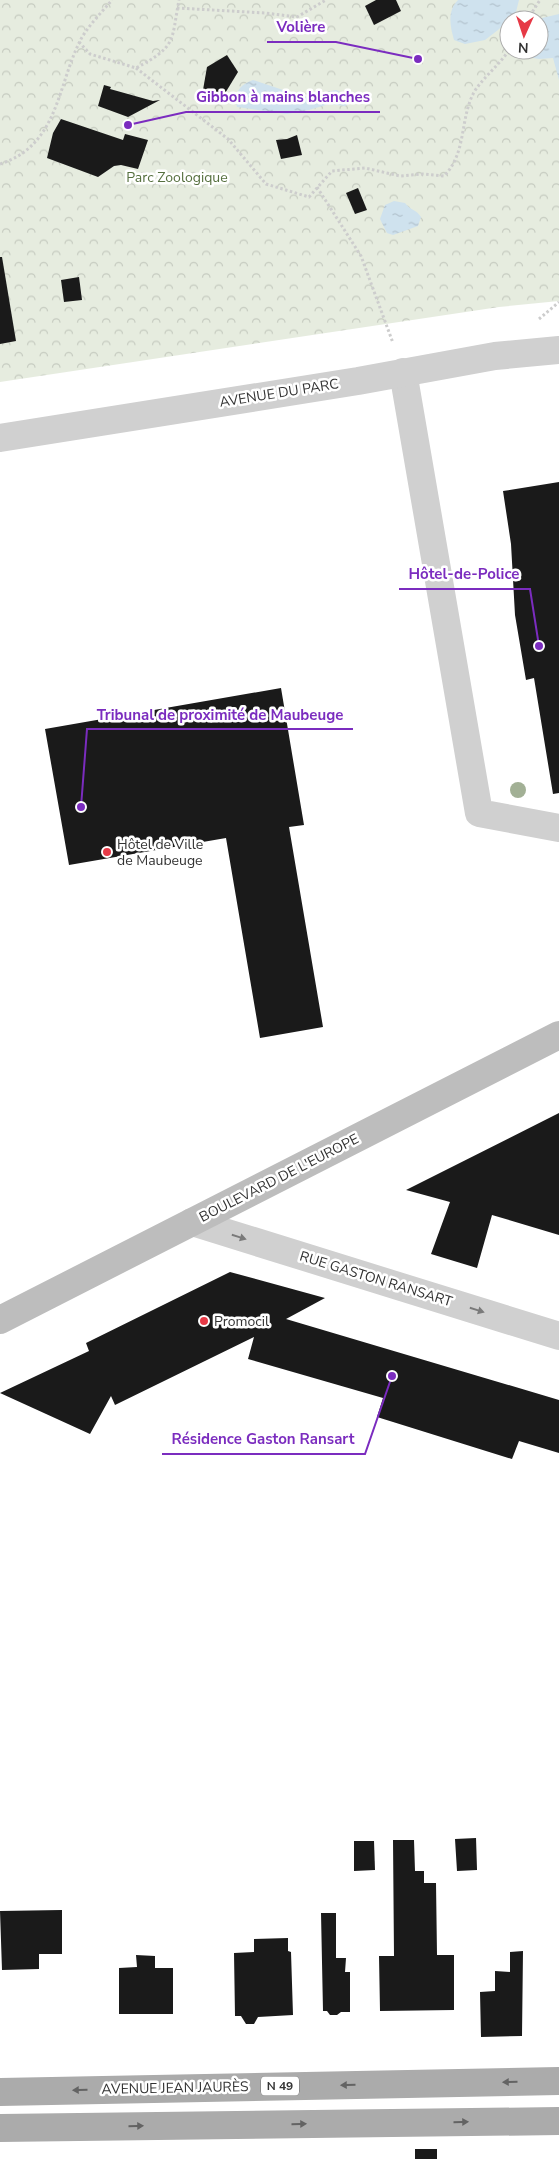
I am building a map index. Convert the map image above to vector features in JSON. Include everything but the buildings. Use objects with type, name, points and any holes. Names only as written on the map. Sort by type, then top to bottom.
[{"type":"main road","name":"BOULEVARD DE L'EUROPE","points":[[0,1320],[559,1035]]},
{"type":"main road","name":"AVENUE JEAN JAURÈS","points":[[0,2092],[559,2081]]},
{"type":"main road","points":[[0,2128],[559,2121]]},
{"type":"street","name":"AVENUE DU PARC","points":[[0,438],[358,381],[495,356],[559,350]]},
{"type":"street","points":[[403,372],[479,813],[559,828]]},
{"type":"street","name":"RUE GASTON RANSART","points":[[192,1222],[559,1336]]},
{"type":"path","points":[[0,164],[33,146],[48,124],[79,41],[112,0]]},
{"type":"path","points":[[136,68],[160,56],[174,37],[179,0]]},
{"type":"path","points":[[177,8],[265,13],[297,17],[326,0]]},
{"type":"path","points":[[79,41],[90,54],[136,68],[228,139],[266,184],[308,197],[332,171],[366,168],[400,176],[423,174],[444,176],[451,169],[458,152],[468,111],[476,90],[501,60]]},
{"type":"path","points":[[317,187],[361,256],[403,372]]},
{"type":"green space","name":"Parc Zoologique","points":[[0,0],[559,0],[559,301],[499,307],[0,382]]},
{"type":"water","points":[[458,0],[519,0],[516,10],[499,10],[498,30],[485,40],[465,44],[454,40],[451,29],[450,19]]},
{"type":"water","points":[[559,14],[559,80],[553,58],[549,58],[549,16]]},
{"type":"water","points":[[253,80],[304,97],[336,90],[356,99],[345,106],[329,104],[287,114],[237,107],[236,98],[239,90],[244,84]]},
{"type":"water","points":[[394,201],[405,203],[421,217],[418,226],[393,235],[387,233],[380,219],[385,205]]},
{"type":"place","name":"Volière","points":[[418,59]]},
{"type":"place","name":"Gibbon à mains blanches","points":[[128,125]]},
{"type":"place","name":"Hôtel-de-Police","points":[[539,646]]},
{"type":"place","name":"Tribunal de proximité de Maubeuge","points":[[81,807]]},
{"type":"place","name":"Hôtel de Ville de Maubeuge","points":[[107,852]]},
{"type":"place","name":"Promocil","points":[[204,1321]]},
{"type":"place","name":"Résidence Gaston Ransart","points":[[392,1376]]}]
